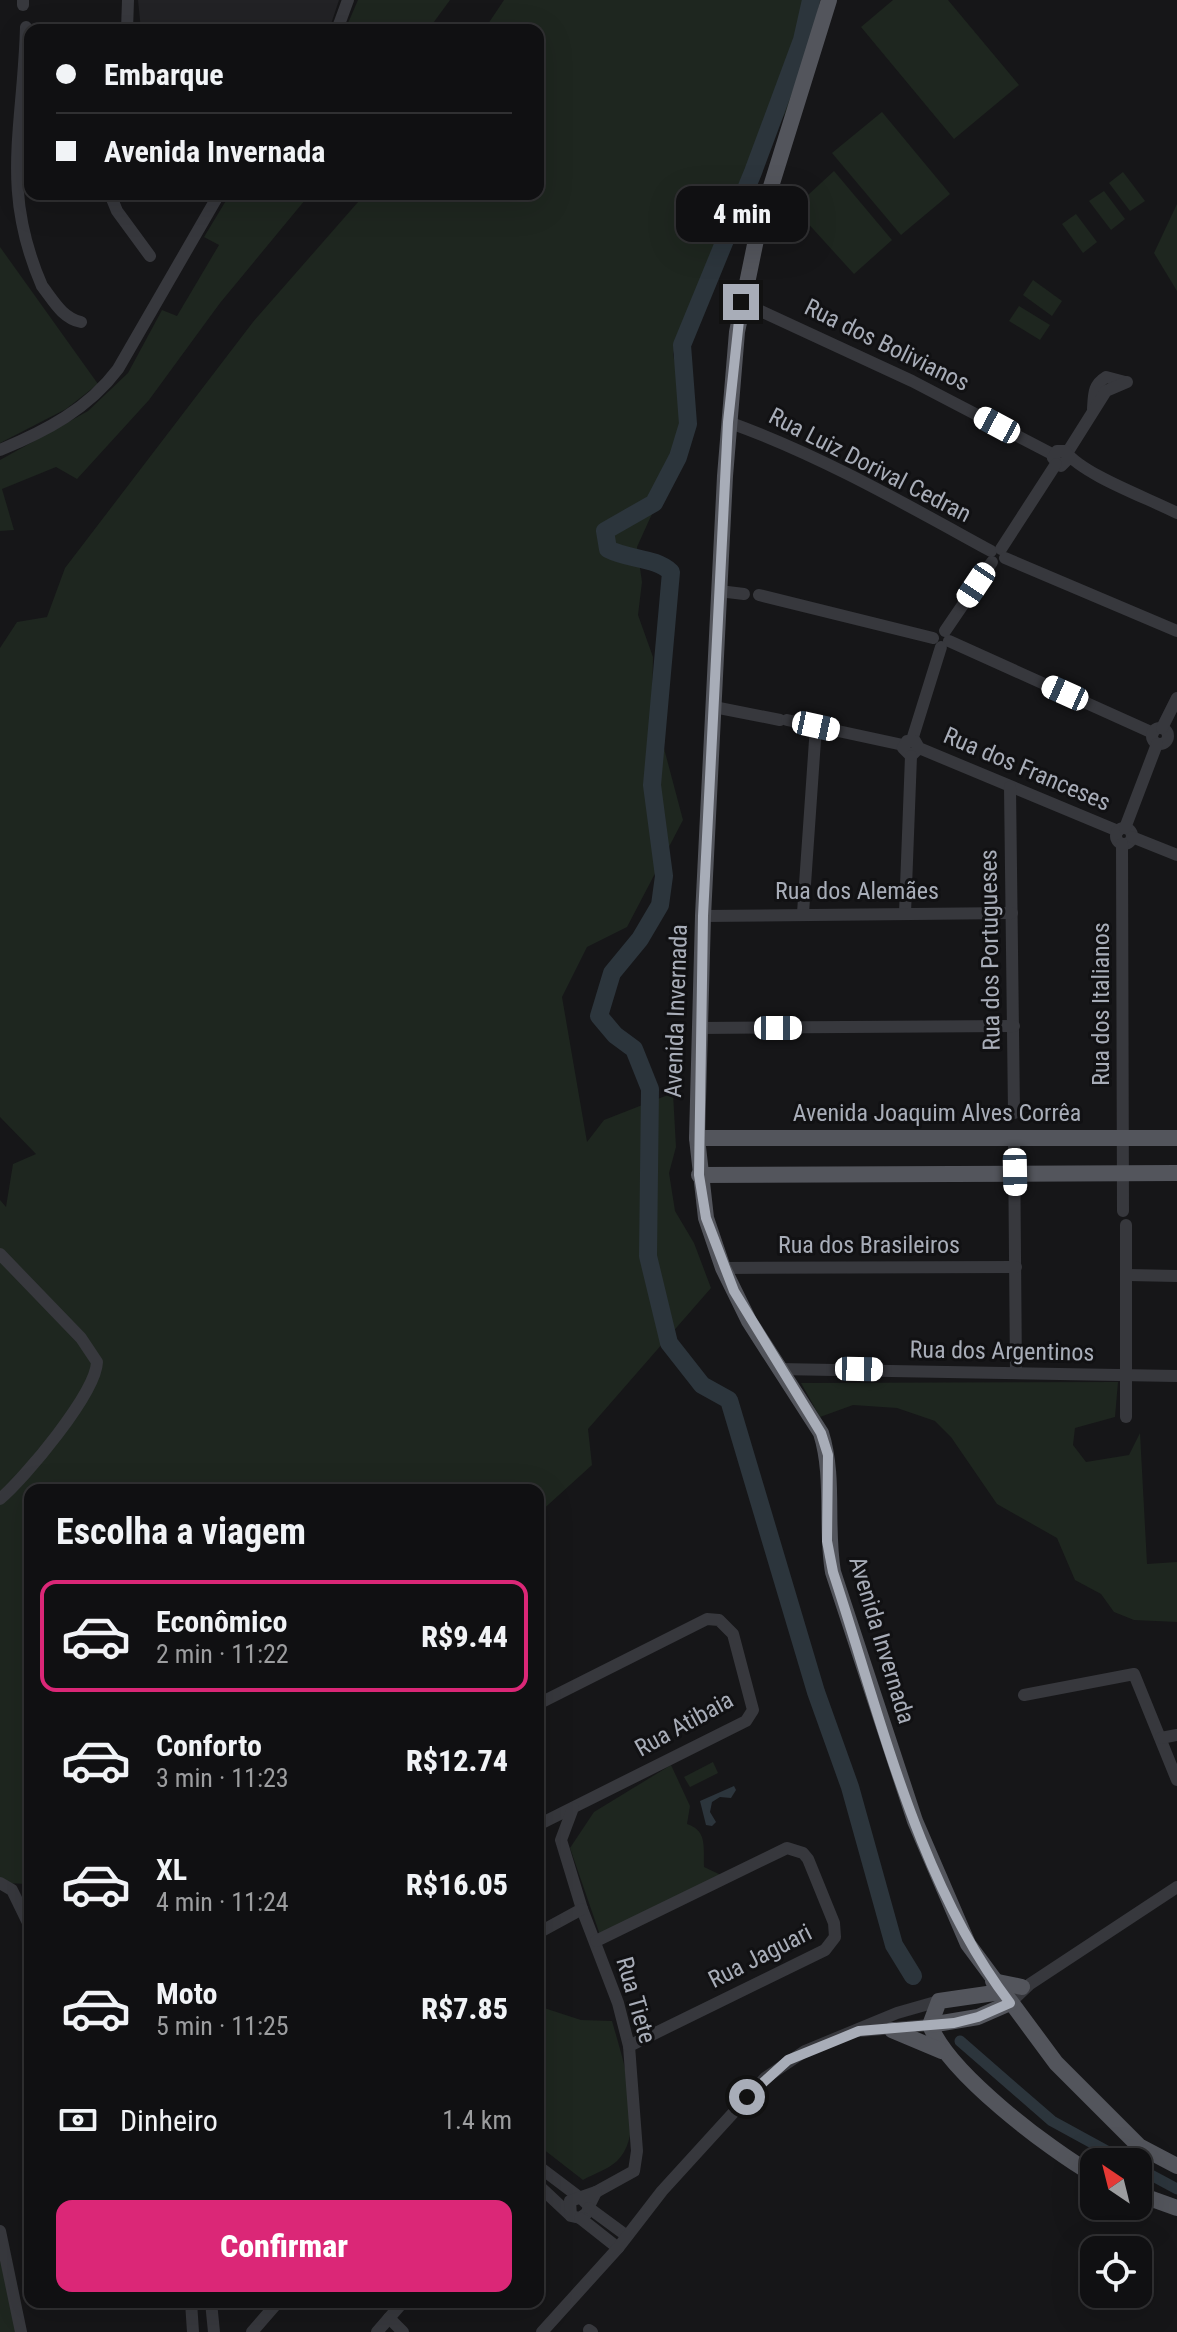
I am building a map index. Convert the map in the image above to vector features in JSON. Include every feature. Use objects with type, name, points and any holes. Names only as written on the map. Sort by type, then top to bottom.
[{"type":"main road","name":"Avenida Invernada","points":[[829,2],[759,225],[741,302],[728,422],[703,916],[697,1138],[699,1175],[706,1218],[723,1268],[778,1369],[821,1433],[828,1455],[827,1541],[833,1572],[915,1821],[946,1897],[997,1987],[1056,2063],[1139,2146],[1177,2166]]},
{"type":"main road","name":"Avenida Joaquim Alves Corrêa","points":[[697,1138],[1177,1138]]},
{"type":"main road","points":[[699,1175],[1177,1173]]},
{"type":"main road","points":[[930,2025],[978,2017],[997,1987]]},
{"type":"main road","points":[[930,2025],[939,2001],[974,1996],[997,1987],[1025,1987],[1021,2019]]},
{"type":"main road","points":[[930,2025],[946,2053],[1016,2121],[1080,2167]]},
{"type":"main road","points":[[892,2030],[946,2053]]},
{"type":"main road","points":[[1152,2199],[1177,2208]]},
{"type":"street","points":[[127,24],[128,0]]},
{"type":"street","points":[[339,24],[348,0]]},
{"type":"street","points":[[2,170],[24,77]]},
{"type":"street","points":[[112,200],[150,256]]},
{"type":"street","points":[[0,450],[70,415],[102,390],[118,369],[216,200]]},
{"type":"street","points":[[9,230],[23,261],[63,313],[81,322]]},
{"type":"street","name":"Rua dos Bolivianos","points":[[741,302],[912,381],[1055,460]]},
{"type":"street","points":[[905,913],[911,747],[942,639],[1055,460],[1066,465],[1068,455],[1093,409]]},
{"type":"street","name":"Rua Luiz Dorival Cedran","points":[[728,422],[769,436],[875,487],[997,555],[1177,631]]},
{"type":"street","points":[[1068,455],[1177,513]]},
{"type":"street","points":[[719,591],[744,594]]},
{"type":"street","points":[[759,595],[942,639],[1163,737]]},
{"type":"street","name":"Rua dos Italianos","points":[[1123,1211],[1124,835],[1177,698]]},
{"type":"street","name":"Rua dos Franceses","points":[[714,707],[911,747],[1177,855]]},
{"type":"street","points":[[803,913],[816,726]]},
{"type":"street","name":"Rua dos Portugueses","points":[[1010,787],[1014,1113]]},
{"type":"street","name":"Rua dos Alemães","points":[[703,916],[1012,913]]},
{"type":"street","points":[[699,1028],[1014,1026]]},
{"type":"street","points":[[1014,1139],[1016,1373]]},
{"type":"street","points":[[1126,1225],[1126,1417]]},
{"type":"street","points":[[0,1254],[81,1338],[97,1362],[93,1380],[64,1425],[0,1499]]},
{"type":"street","name":"Rua dos Brasileiros","points":[[723,1268],[1016,1267]]},
{"type":"street","points":[[1128,1275],[1177,1276]]},
{"type":"street","name":"Rua dos Argentinos","points":[[778,1369],[1177,1376]]},
{"type":"street","name":"Rua Atibaia","points":[[544,1701],[707,1619],[719,1620],[733,1634],[753,1704],[746,1721],[544,1822]]},
{"type":"street","points":[[1024,1695],[1134,1674],[1177,1780]]},
{"type":"street","points":[[1161,1738],[1177,1735]]},
{"type":"street","name":"Rua Tiete","points":[[574,1806],[561,1840],[629,2046],[637,2151],[634,2171],[584,2202]]},
{"type":"street","name":"Rua Jaguari","points":[[596,1941],[787,1848],[803,1853],[808,1859],[834,1923],[835,1937],[825,1950],[629,2046]]},
{"type":"street","points":[[0,1883],[12,1890],[24,1915]]},
{"type":"street","points":[[997,1987],[1025,1987],[1177,1887]]},
{"type":"street","points":[[544,1930],[582,1909]]},
{"type":"street","points":[[542,2332],[618,2248],[662,2191],[765,2078],[797,2055],[887,2017],[939,2001]]},
{"type":"street","points":[[859,2031],[930,2025]]},
{"type":"street","points":[[544,2171],[627,2236]]},
{"type":"street","points":[[544,2190],[618,2248]]},
{"type":"street","points":[[575,2216],[584,2202]]},
{"type":"street","points":[[575,2216],[568,2204],[584,2202]]},
{"type":"street","points":[[0,2231],[21,2332]]},
{"type":"street","points":[[191,2308],[193,2332]]},
{"type":"street","points":[[212,2308],[214,2332]]},
{"type":"street","points":[[252,2332],[273,2308]]},
{"type":"street","points":[[377,2332],[398,2308]]},
{"type":"street","points":[[389,2318],[403,2332]]},
{"type":"shaded area","points":[[138,0],[339,0],[331,24],[140,24]]},
{"type":"shaded area","points":[[358,0],[450,0],[432,24],[348,24]]},
{"type":"shaded area","points":[[504,0],[820,0],[803,70],[785,114],[774,130],[732,233],[684,318],[673,354],[690,430],[637,547],[642,582],[638,615],[653,657],[652,703],[683,820],[627,927],[587,947],[562,997],[587,1142],[604,1120],[673,1093],[676,1147],[669,1173],[675,1211],[694,1243],[711,1288],[588,1429],[592,1465],[544,1509],[544,1484],[24,1484],[24,1884],[0,1883],[0,1200],[6,1207],[13,1164],[36,1154],[0,1117],[0,648],[17,622],[47,617],[65,568],[253,322],[360,200],[544,200],[544,24],[488,24]]},
{"type":"shaded area","points":[[893,0],[948,0],[1019,85],[954,139],[861,27]]},
{"type":"shaded area","points":[[882,112],[950,194],[901,235],[832,153]]},
{"type":"shaded area","points":[[834,171],[892,240],[854,274],[794,208]]},
{"type":"shaded area","points":[[1123,172],[1145,201],[1130,211],[1109,183]]},
{"type":"shaded area","points":[[1104,191],[1125,219],[1111,230],[1089,201]]},
{"type":"shaded area","points":[[226,200],[305,200],[220,303],[149,400],[77,479],[56,467],[2,489],[14,530],[0,531],[0,460],[88,411],[128,373],[162,310],[177,316],[219,245],[204,237]]},
{"type":"shaded area","points":[[1177,204],[1177,291],[1154,253]]},
{"type":"shaded area","points":[[1076,214],[1097,242],[1083,253],[1062,224]]},
{"type":"shaded area","points":[[0,247],[98,384],[66,409],[0,443]]},
{"type":"shaded area","points":[[1033,280],[1062,301],[1052,316],[1023,295]]},
{"type":"shaded area","points":[[1019,306],[1050,325],[1040,340],[1009,321]]},
{"type":"shaded area","points":[[1118,1382],[1115,1417],[1075,1428],[1073,1445],[1086,1462],[1129,1455],[1140,1433],[1147,1564],[1177,1562],[1177,1622],[1134,1620],[1114,1612],[1101,1594],[1075,1580],[1057,1538],[997,1504],[951,1437],[935,1421],[897,1408],[853,1405],[820,1417],[801,1383]]},
{"type":"shaded area","points":[[713,1762],[718,1773],[690,1787],[684,1777]]},
{"type":"shaded area","points":[[671,1765],[690,1806],[687,1824],[701,1836],[704,1867],[721,1875],[600,1935],[570,1848],[594,1812]]},
{"type":"shaded area","points":[[734,1786],[736,1790],[731,1798],[720,1797],[712,1802],[710,1812],[716,1822],[712,1826],[706,1825],[700,1801]]},
{"type":"shaded area","points":[[544,2008],[581,2020],[612,2021],[630,2093],[631,2132],[626,2148],[614,2164],[583,2180],[544,2150]]},
{"type":"shaded area","points":[[0,2231],[21,2332],[0,2332]]},
{"type":"waterway","points":[[811,0],[802,40],[753,172],[682,345],[688,424],[678,457],[654,503],[605,531],[608,549],[657,564],[671,572],[652,785],[664,876],[660,905],[640,939],[612,973],[599,1016],[615,1035],[634,1049],[650,1089],[648,1256],[669,1343],[702,1385],[729,1400],[816,1692],[850,1787],[894,1945],[913,1976]]},
{"type":"waterway","points":[[960,2041],[1052,2121],[1101,2148]]},
{"type":"waterway","points":[[1152,2176],[1177,2189]]},
{"type":"route","points":[[741,302],[728,422],[703,916],[697,1111],[699,1175],[706,1218],[723,1268],[749,1321],[821,1433],[828,1455],[827,1541],[833,1572],[915,1821],[968,1944],[1010,2003],[990,2013],[954,2023],[859,2031],[788,2060],[747,2097]]}]
